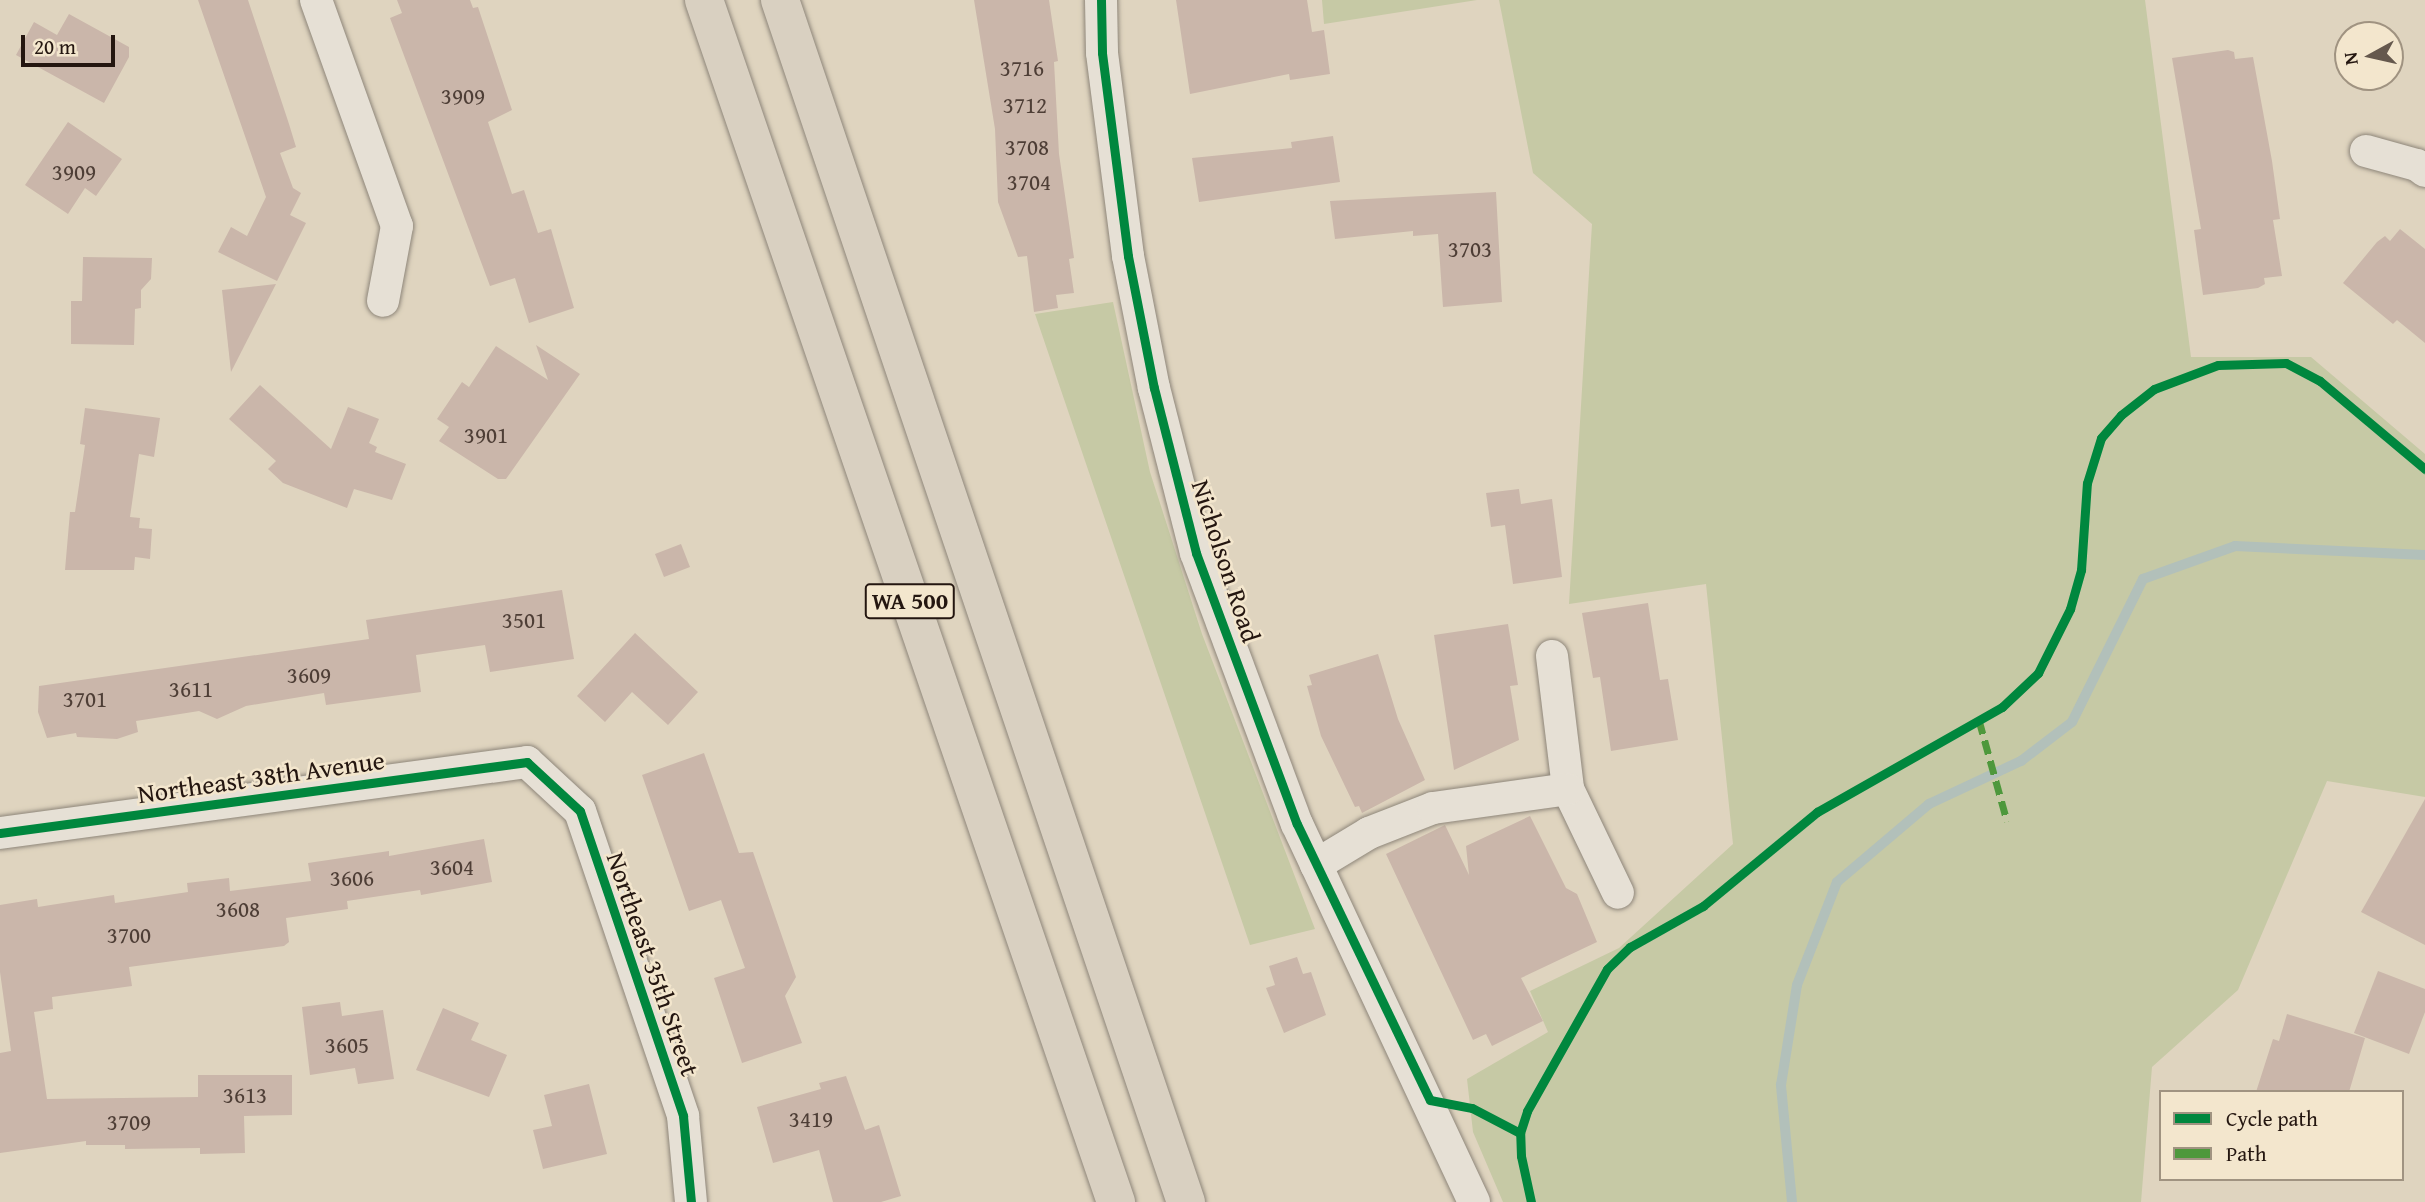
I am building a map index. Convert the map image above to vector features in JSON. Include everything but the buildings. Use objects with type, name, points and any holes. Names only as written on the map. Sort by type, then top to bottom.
[{"type":"highway","name":"WA 500","points":[[704,0],[1116,1202]]},
{"type":"highway","name":"WA 500","points":[[779,0],[1186,1202]]},
{"type":"street","points":[[316,0],[397,226],[383,301]]},
{"type":"street","name":"Nicholson Road","points":[[1101,0],[1102,53],[1128,256],[1154,388],[1196,552],[1297,824],[1474,1202]]},
{"type":"street","points":[[2366,151],[2417,165],[2425,171]]},
{"type":"street","points":[[1552,656],[1567,789],[1618,893]]},
{"type":"street","name":"Northeast 38th Avenue","points":[[0,833],[527,762]]},
{"type":"street","name":"Northeast 35th Street","points":[[527,762],[580,811],[683,1116],[691,1202]]},
{"type":"street","points":[[1316,865],[1369,833],[1433,808],[1567,789]]},
{"type":"green space","points":[[1322,0],[1477,0],[1324,24]]},
{"type":"green space","points":[[1499,0],[2145,0],[2191,357],[2311,357],[2425,454],[2425,797],[2327,781],[2238,990],[2152,1067],[2141,1202],[1503,1202],[1473,1132],[1467,1079],[1548,1032],[1530,991],[1619,948],[1733,844],[1706,584],[1569,604],[1592,224],[1533,173]]},
{"type":"green space","points":[[1113,302],[1150,472],[1202,634],[1315,929],[1250,945],[1035,314]]},
{"type":"waterway","points":[[1792,1202],[1781,1085],[1797,985],[1837,882],[1929,804],[2021,761],[2072,722],[2143,579],[2235,546],[2425,555]]},
{"type":"marked path","points":[[1979,720],[2007,821]]},
{"type":"cycle path","points":[[1101,0],[1102,53],[1128,256],[1154,388],[1196,553],[1297,824],[1430,1100],[1472,1108],[1520,1133]]},
{"type":"cycle path","points":[[1531,1202],[1521,1156],[1520,1133],[1527,1111],[1607,969],[1630,947],[1703,906],[1817,812],[2002,707],[2038,673],[2070,609],[2081,570],[2087,483],[2101,438],[2121,415],[2154,389],[2218,365],[2286,363],[2320,381],[2425,469]]},
{"type":"cycle path","points":[[0,833],[527,762],[580,811],[683,1116],[691,1202]]}]
